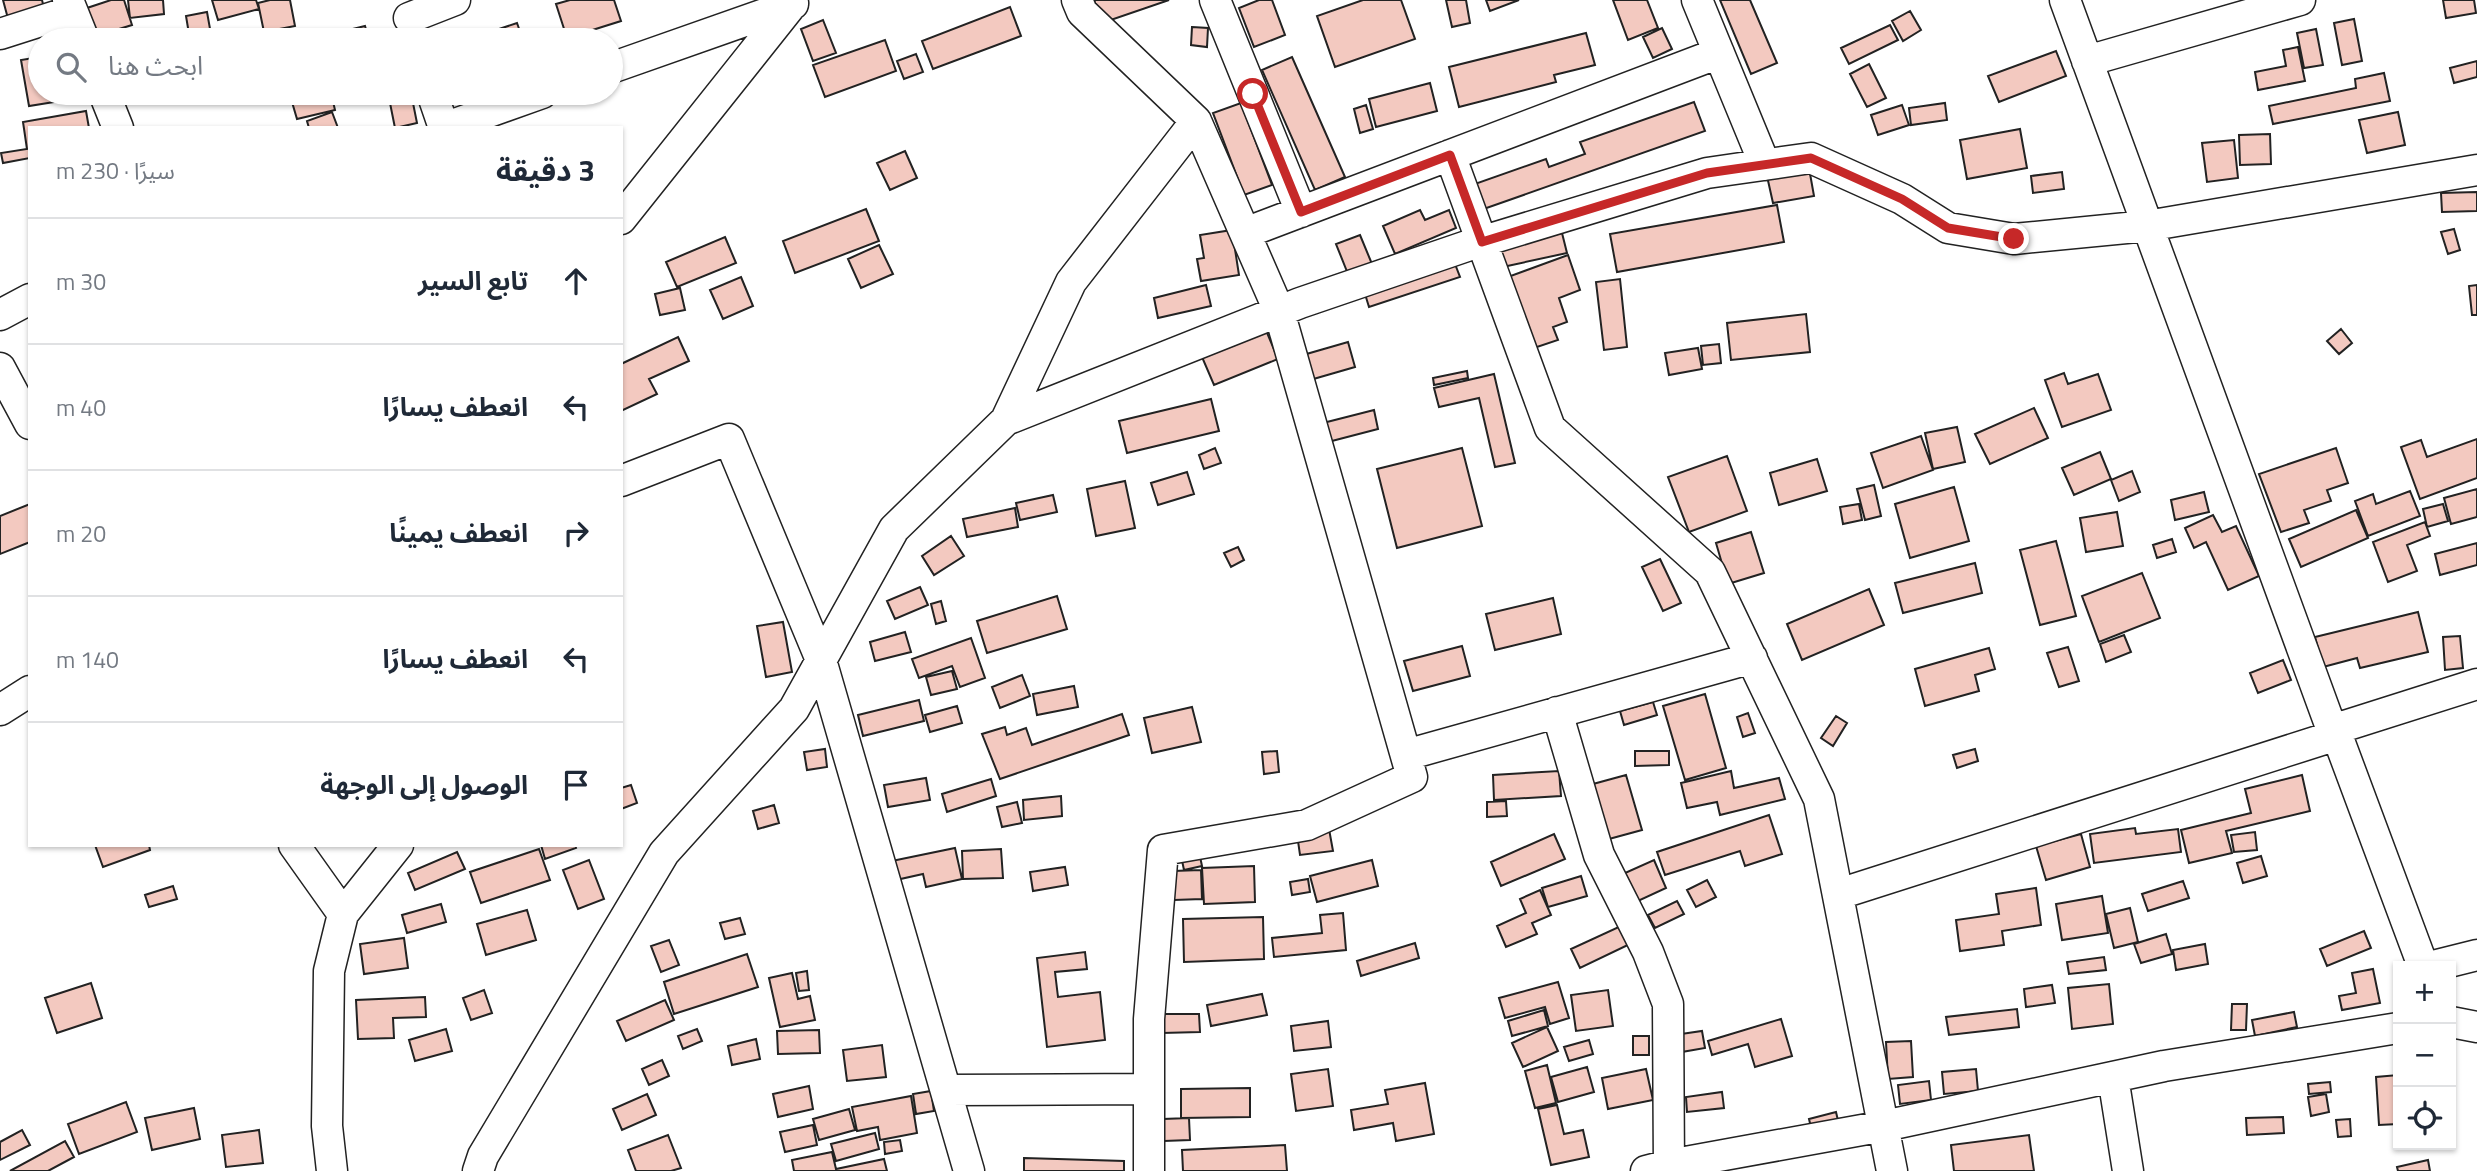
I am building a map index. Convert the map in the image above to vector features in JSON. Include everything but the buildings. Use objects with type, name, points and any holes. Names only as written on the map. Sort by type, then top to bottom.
[{"type":"street","points":[[409,19],[455,0]]},
{"type":"street","points":[[1077,0],[1082,12],[1196,121],[1279,311],[1412,777],[1307,825],[1163,850],[1149,1019],[1149,1171]]},
{"type":"street","points":[[1215,0],[1301,212]]},
{"type":"street","points":[[1697,0],[1765,165]]},
{"type":"street","points":[[2065,0],[2334,733],[2421,961]]},
{"type":"street","points":[[2087,61],[2300,0]]},
{"type":"street","points":[[623,64],[796,1]]},
{"type":"street","points":[[623,217],[796,1]]},
{"type":"street","points":[[0,34],[70,6],[79,28]]},
{"type":"street","points":[[1245,233],[1719,53]]},
{"type":"street","points":[[109,105],[117,126]]},
{"type":"street","points":[[436,105],[443,126]]},
{"type":"street","points":[[450,126],[508,105]]},
{"type":"street","points":[[478,1171],[490,1144],[664,853],[794,709],[894,529],[1006,420],[1071,282],[1196,121]]},
{"type":"street","points":[[1450,155],[1550,428],[1710,572],[1819,799],[1892,1171]]},
{"type":"street","points":[[1006,420],[1279,311],[1482,242],[1707,173],[1811,158],[1902,199],[1948,228],[2014,239],[2147,226],[2477,170]]},
{"type":"street","points":[[0,315],[28,300]]},
{"type":"street","points":[[0,368],[28,420]]},
{"type":"street","points":[[623,480],[729,439],[821,660],[969,1171]]},
{"type":"street","points":[[1406,755],[1752,658]]},
{"type":"street","points":[[1839,894],[2477,684]]},
{"type":"street","points":[[0,710],[28,692]]},
{"type":"street","points":[[1557,712],[1599,855],[1648,952],[1668,1004],[1661,1169],[1884,1126],[2164,1066],[2393,1029]]},
{"type":"street","points":[[296,847],[343,914]]},
{"type":"street","points":[[332,1171],[327,1126],[329,971],[343,914],[396,847]]},
{"type":"street","points":[[2455,961],[2477,956]]},
{"type":"street","points":[[2456,1023],[2477,1027]]},
{"type":"street","points":[[2113,1077],[2128,1171]]},
{"type":"street","points":[[946,1090],[1149,1090]]},
{"type":"route","points":[[1253,94],[1301,212],[1450,155],[1482,242],[1707,173],[1811,158],[1902,199],[1948,228],[2014,239]]}]
